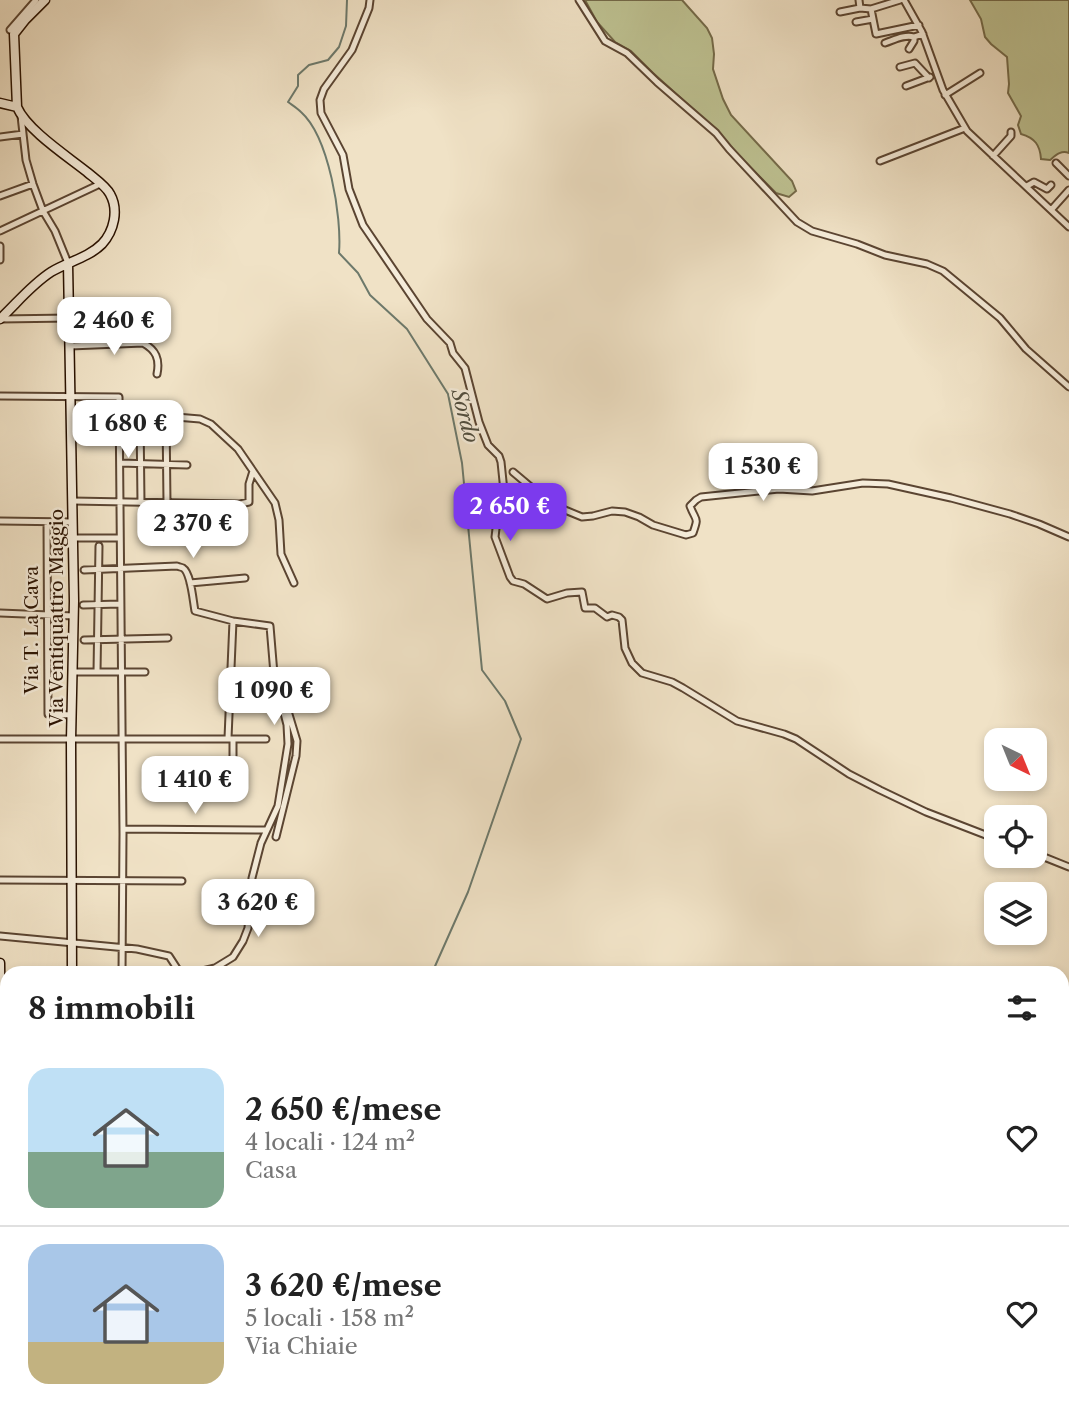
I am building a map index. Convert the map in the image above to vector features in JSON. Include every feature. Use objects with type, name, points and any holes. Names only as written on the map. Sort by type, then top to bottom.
[{"type":"main road","points":[[19,111],[12,32],[45,0]]},
{"type":"main road","points":[[0,103],[19,111],[31,126],[110,193],[115,220],[104,242],[33,284],[0,319]]},
{"type":"main road","name":"Via Ventiquattro Maggio","points":[[68,263],[74,616],[71,740],[72,966]]},
{"type":"street","points":[[0,33],[12,32],[36,0]]},
{"type":"street","points":[[370,0],[352,50],[324,89],[320,100],[321,113],[343,155],[349,189],[363,225],[427,318],[450,343],[453,353],[465,368],[479,422],[488,444],[501,462],[504,491],[495,537],[513,581],[524,584],[547,599],[582,592],[585,608],[595,608],[607,617],[612,615],[622,620],[625,648],[632,663],[642,673],[672,682],[737,721],[796,739],[849,774],[880,790],[984,834]]},
{"type":"street","points":[[579,0],[605,41],[627,53],[716,133],[797,222],[812,231],[943,271],[1000,318],[1027,349],[1069,387]]},
{"type":"street","points":[[859,0],[860,8]]},
{"type":"street","points":[[840,12],[871,9],[902,0],[919,25],[936,75],[965,128],[1069,227]]},
{"type":"street","points":[[871,9],[876,34],[919,25]]},
{"type":"street","points":[[856,22],[873,19]]},
{"type":"street","points":[[885,43],[923,34]]},
{"type":"street","points":[[909,49],[914,37]]},
{"type":"street","points":[[900,67],[915,63],[928,76]]},
{"type":"street","points":[[945,95],[980,73]]},
{"type":"street","points":[[916,79],[936,75]]},
{"type":"street","points":[[906,86],[928,76]]},
{"type":"street","points":[[19,111],[26,160],[33,184],[68,263]]},
{"type":"street","points":[[880,161],[965,128]]},
{"type":"street","points":[[993,156],[1011,136],[1011,132]]},
{"type":"street","points":[[0,137],[23,134]]},
{"type":"street","points":[[1056,163],[1069,176]]},
{"type":"street","points":[[1027,186],[1034,183],[1047,189],[1051,185]]},
{"type":"street","points":[[0,196],[33,184]]},
{"type":"street","points":[[0,231],[100,184]]},
{"type":"street","points":[[1052,209],[1069,190]]},
{"type":"street","points":[[0,246],[0,260]]},
{"type":"street","points":[[0,319],[70,318]]},
{"type":"street","points":[[70,346],[143,342],[152,348],[159,363],[157,374]]},
{"type":"street","points":[[0,396],[120,397],[122,966]]},
{"type":"street","points":[[166,417],[167,503]]},
{"type":"street","points":[[120,418],[200,419],[211,424],[238,449],[275,503],[281,554],[294,583]]},
{"type":"street","points":[[140,418],[141,503]]},
{"type":"street","points":[[120,463],[187,465]]},
{"type":"street","points":[[72,501],[240,504],[249,502],[249,484],[253,471]]},
{"type":"street","points":[[513,472],[570,512],[587,517],[612,511],[625,512],[653,525],[686,534],[693,534],[697,522],[690,506],[701,498],[779,489],[812,491],[870,483],[888,484],[974,505],[1039,524],[1069,537]]},
{"type":"street","points":[[0,521],[73,522]]},
{"type":"street","name":"Via T. La Cava","points":[[47,522],[47,715],[72,715]]},
{"type":"street","points":[[73,538],[120,538]]},
{"type":"street","points":[[97,672],[99,547]]},
{"type":"street","points":[[83,570],[177,566],[186,572],[195,611],[233,621],[270,626],[274,674],[287,724],[287,758],[278,806],[266,830],[252,878],[248,928],[233,957],[218,966]]},
{"type":"street","points":[[190,583],[245,578]]},
{"type":"street","points":[[83,605],[120,604]]},
{"type":"street","points":[[0,613],[74,616]]},
{"type":"street","points":[[233,621],[233,793]]},
{"type":"street","points":[[84,640],[167,638]]},
{"type":"street","points":[[73,672],[145,672]]},
{"type":"street","points":[[276,837],[296,756],[297,741],[288,711],[283,707]]},
{"type":"street","points":[[0,739],[266,739]]},
{"type":"street","points":[[123,829],[266,830]]},
{"type":"street","points":[[1047,858],[1069,867]]},
{"type":"street","points":[[0,880],[182,881]]},
{"type":"street","points":[[0,936],[137,949],[169,956],[175,966]]},
{"type":"green space","points":[[585,0],[682,0],[707,28],[712,38],[713,69],[731,115],[792,181],[796,191],[789,197],[776,193],[713,127],[631,51],[615,42],[597,22]]},
{"type":"green space","points":[[970,0],[1069,0],[1069,153],[1061,153],[1050,160],[1041,159],[1036,143],[1021,134],[1018,125],[1021,116],[1008,93],[1007,57],[985,37],[981,19]]},
{"type":"green space","points":[[200,510],[232,510],[232,540],[200,540]]},
{"type":"waterway","name":"Sordo","points":[[347,0],[346,26],[339,47],[328,60],[309,65],[298,75],[298,86],[288,102],[311,124],[326,158],[336,199],[339,253],[358,273],[370,295],[407,329],[448,394],[462,463],[482,670],[505,701],[521,739],[468,892],[435,966]]}]
